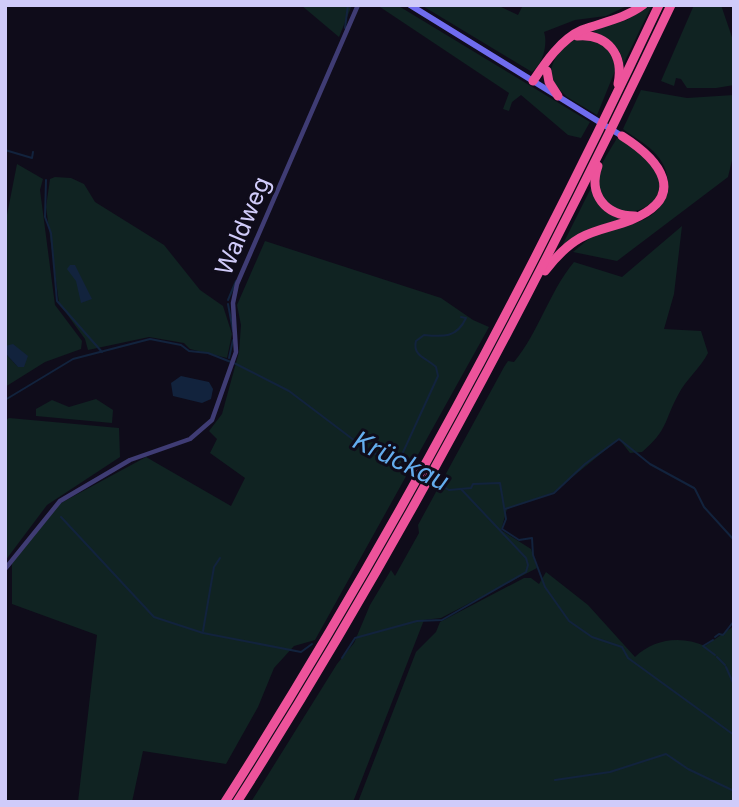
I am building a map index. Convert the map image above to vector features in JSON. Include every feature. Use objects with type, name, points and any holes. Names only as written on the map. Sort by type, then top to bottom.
[{"type":"highway","points":[[533,81],[572,36],[620,19],[643,5]]},
{"type":"highway","points":[[225,802],[300,685],[425,478],[659,5]]},
{"type":"highway","points":[[237,802],[326,661],[533,286],[671,5]]},
{"type":"highway","points":[[572,36],[597,36],[614,49],[620,70],[615,98]]},
{"type":"highway","points":[[533,81],[542,78],[550,60]]},
{"type":"highway","points":[[547,71],[549,82],[558,96]]},
{"type":"highway","points":[[533,286],[572,243],[596,230],[640,216],[659,200],[664,186],[662,173],[652,157],[622,136]]},
{"type":"highway","points":[[607,139],[595,173],[596,193],[608,210],[624,216],[640,216]]},
{"type":"main road","points":[[410,5],[622,136]]},
{"type":"street","name":"Waldweg","points":[[5,569],[60,501],[130,460],[190,439],[203,431],[216,411],[237,342],[233,303],[237,284],[358,5]]},
{"type":"green space","points":[[301,5],[352,5],[339,37]]},
{"type":"green space","points":[[377,5],[397,5],[590,122],[581,138],[568,135],[521,95],[512,102],[509,111],[503,109],[509,93]]},
{"type":"green space","points":[[421,5],[497,5],[518,15],[523,5],[629,5],[606,16],[575,20],[544,32],[544,54],[532,72]]},
{"type":"green space","points":[[647,5],[652,5],[623,65],[616,46],[592,30],[627,20]]},
{"type":"green space","points":[[694,5],[721,5],[734,43],[734,85],[687,88],[681,79],[676,78],[674,86],[661,81]]},
{"type":"green space","points":[[578,38],[606,43],[617,66],[597,115],[567,97],[551,81],[552,67],[557,55]]},
{"type":"green space","points":[[641,90],[687,98],[734,95],[734,152],[728,177],[617,261],[573,252],[599,233],[645,219],[654,213],[666,197],[668,178],[660,159],[650,148],[623,129]]},
{"type":"green space","points":[[617,138],[648,158],[655,167],[660,182],[657,195],[649,205],[636,211],[623,212],[610,208],[601,199],[597,183],[599,171]]},
{"type":"green space","points":[[17,164],[43,179],[40,190],[55,305],[82,341],[81,349],[45,362],[5,387],[5,353],[18,367],[5,346],[5,225]]},
{"type":"green space","points":[[71,178],[84,184],[95,202],[164,245],[200,290],[223,306],[232,334],[227,358],[190,349],[184,343],[149,337],[88,350],[85,339],[59,303],[46,207],[50,179]]},
{"type":"green space","points":[[592,186],[601,208],[622,219],[591,228],[561,248]]},
{"type":"green space","points":[[682,226],[674,294],[664,329],[701,331],[708,353],[681,389],[657,437],[642,452],[630,453],[619,439],[554,492],[507,509],[501,530],[531,549],[537,568],[441,618],[424,620],[353,802],[251,802],[337,664],[354,643],[370,605],[391,570],[395,576],[419,533],[418,525],[504,367],[508,361],[514,362],[523,350],[565,274],[574,262],[622,277]]},
{"type":"green space","points":[[265,241],[441,298],[473,320],[489,327],[315,640],[294,646],[274,668],[258,707],[226,764],[143,751],[132,802],[78,802],[97,635],[12,604],[12,563],[59,504],[146,457],[231,506],[245,478],[210,453],[217,439],[209,431],[222,414],[239,352],[241,325],[237,305]]},
{"type":"green space","points":[[96,399],[113,410],[112,423],[36,416],[36,409],[52,400],[69,407]]},
{"type":"green space","points":[[9,418],[119,428],[120,457],[47,505],[5,561],[5,421]]},
{"type":"green space","points":[[546,572],[588,605],[635,657],[650,646],[668,641],[686,641],[705,646],[734,626],[734,802],[358,802],[416,652],[436,632],[440,622],[524,578],[531,578],[539,584]]},
{"type":"water","points":[[70,265],[75,265],[92,299],[81,303],[76,281],[67,269]]},
{"type":"water","points":[[13,344],[28,356],[24,367],[18,367],[5,353],[5,346]]},
{"type":"water","points":[[181,376],[209,382],[213,389],[211,399],[202,403],[173,396],[171,383]]},
{"type":"waterway","points":[[345,28],[348,5]]},
{"type":"waterway","points":[[5,150],[32,158],[33,152]]},
{"type":"waterway","points":[[46,180],[45,217],[51,233],[57,301],[102,352]]},
{"type":"waterway","points":[[228,300],[236,281]]},
{"type":"waterway","points":[[228,304],[233,331]]},
{"type":"waterway","points":[[399,461],[438,376],[436,367],[416,350],[416,341],[424,335],[443,336],[454,333],[466,318],[461,317]]},
{"type":"waterway","name":"Krückau","points":[[5,400],[73,359],[150,339],[181,345],[189,351],[208,353],[236,364],[289,391],[367,450],[416,472]]},
{"type":"waterway","points":[[229,358],[233,340]]},
{"type":"waterway","points":[[505,509],[554,493],[585,464],[619,439],[650,464],[694,488]]},
{"type":"waterway","name":"Krückau","points":[[433,481],[449,490],[471,488],[473,484],[500,483],[506,519],[502,529],[519,540],[532,538],[533,555],[545,587],[569,621],[592,637],[622,647],[628,658],[734,735]]},
{"type":"waterway","points":[[342,658],[355,638],[417,621],[442,620],[526,572],[526,558],[461,489]]},
{"type":"waterway","points":[[695,489],[704,507],[734,540]]},
{"type":"waterway","points":[[61,517],[154,617],[203,633],[301,652],[312,644]]},
{"type":"waterway","points":[[203,631],[214,567],[220,558]]},
{"type":"waterway","points":[[715,637],[723,635],[734,621]]},
{"type":"waterway","points":[[713,640],[703,646],[715,655]]},
{"type":"waterway","points":[[717,657],[725,665]]},
{"type":"waterway","points":[[726,667],[734,685]]},
{"type":"waterway","points":[[555,780],[610,772],[666,754],[688,769],[734,791]]}]
